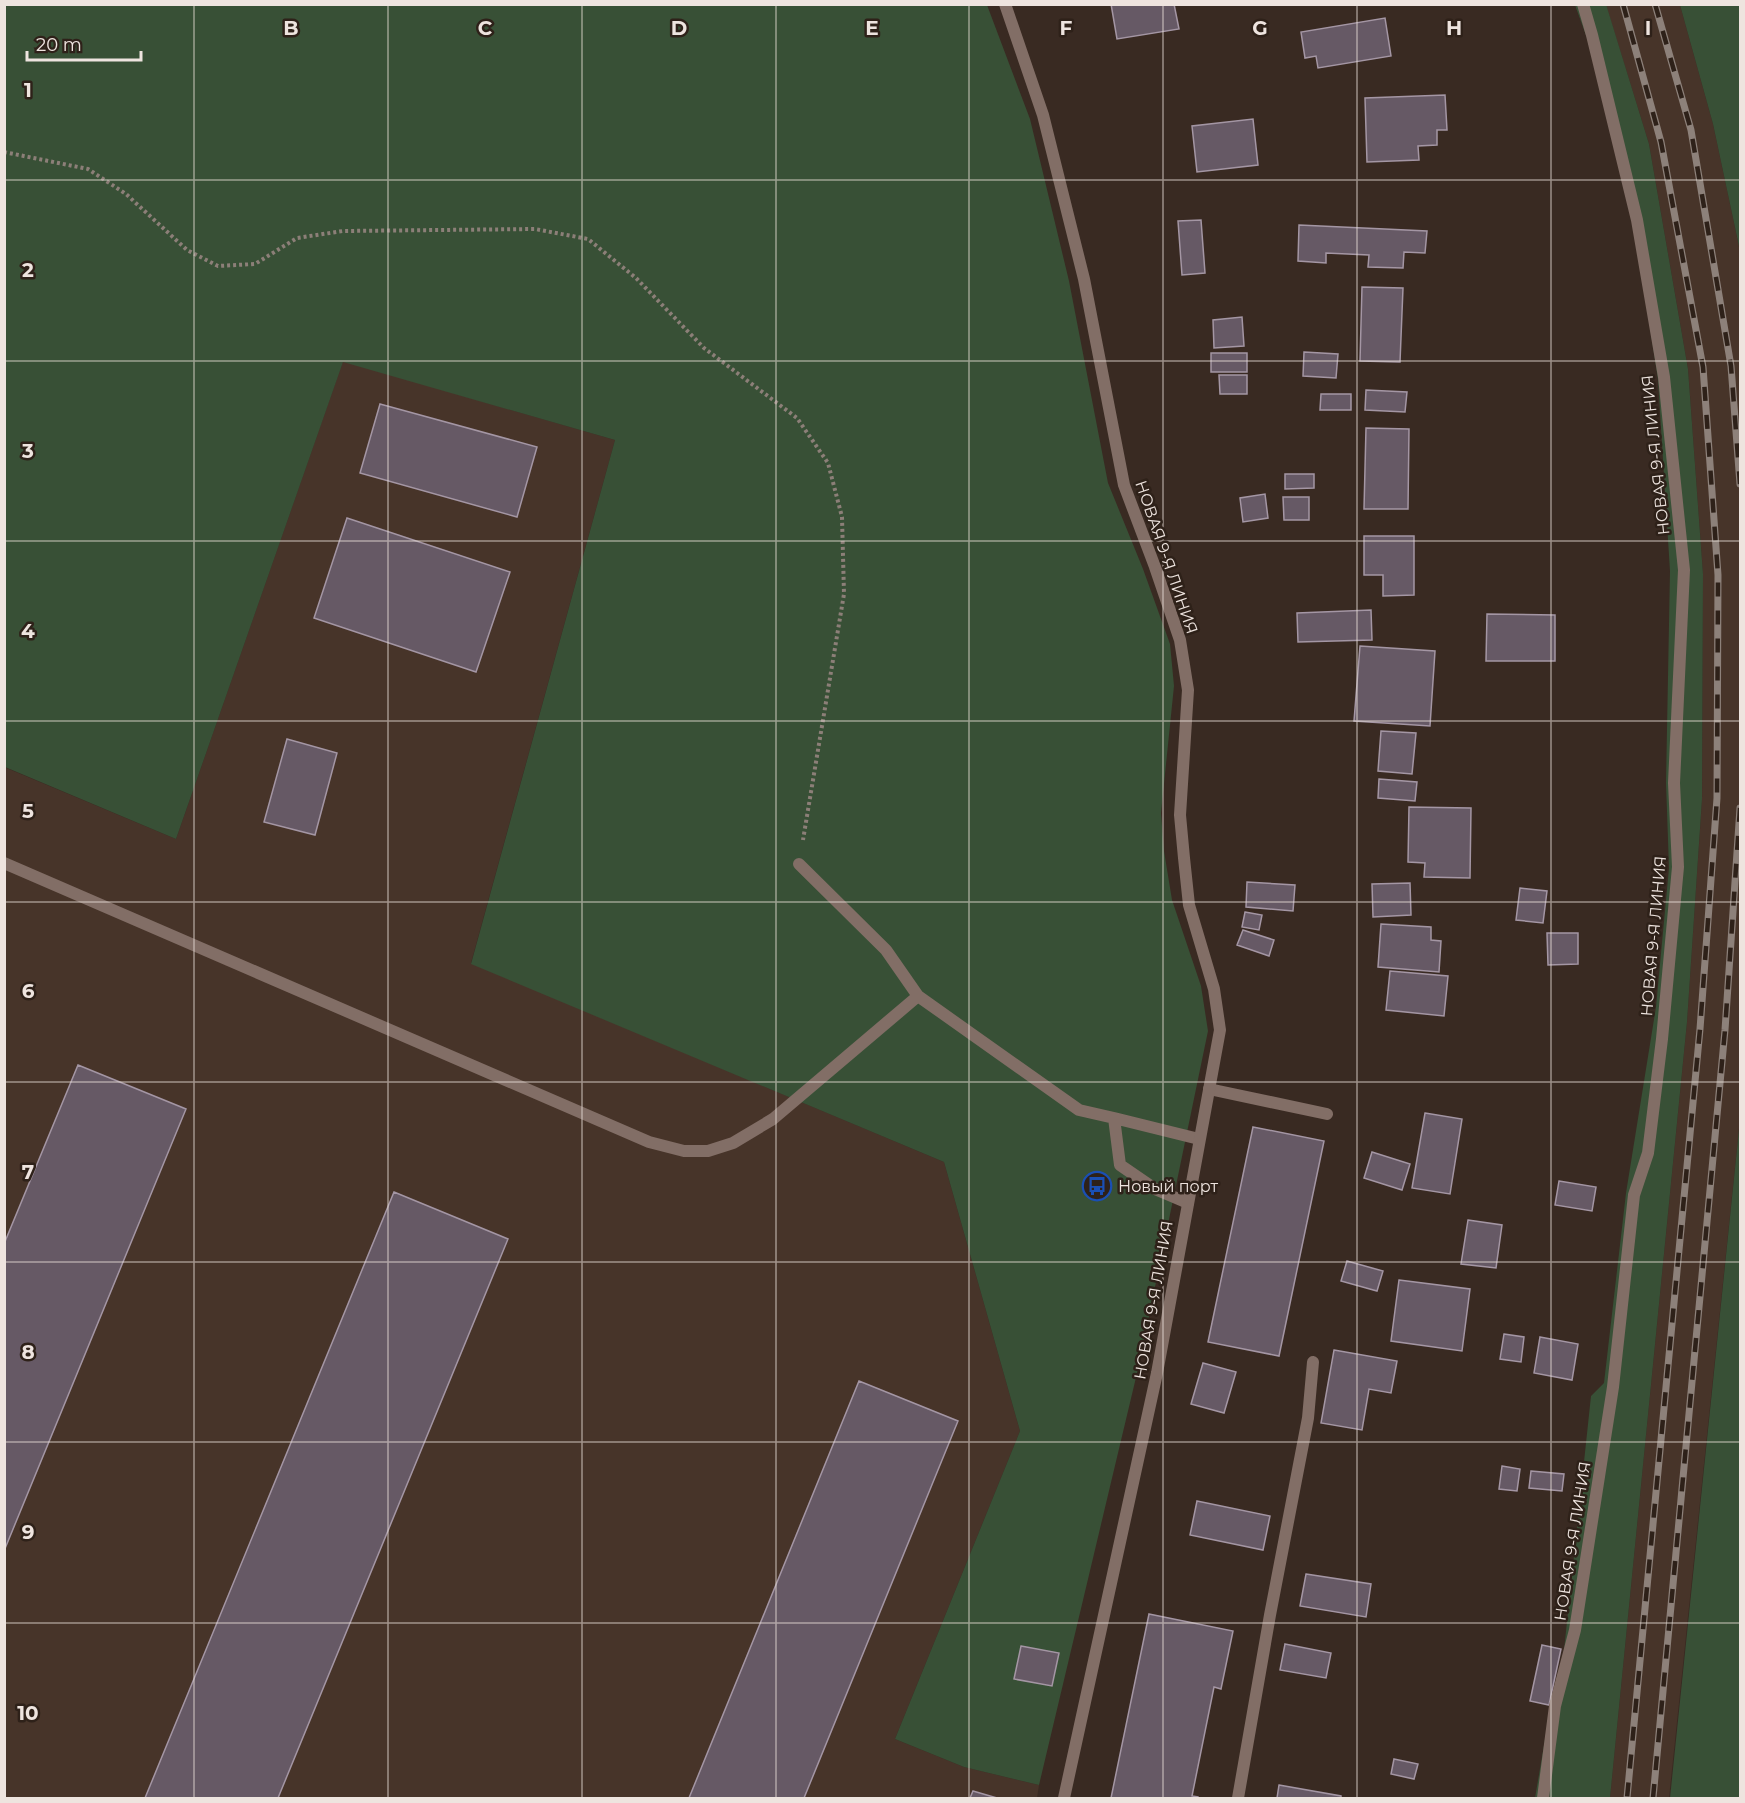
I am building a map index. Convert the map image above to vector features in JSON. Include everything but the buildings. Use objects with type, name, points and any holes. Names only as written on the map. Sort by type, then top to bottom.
[{"type":"street","name":"НОВАЯ 9-Я ЛИНИЯ","points":[[1005,4],[1043,115],[1084,279],[1124,485],[1180,639],[1188,690],[1180,815],[1185,870],[1189,905],[1214,989],[1220,1030],[1157,1373],[1064,1798]]},
{"type":"street","name":"НОВАЯ 9-Я ЛИНИЯ","points":[[1543,1798],[1555,1706],[1575,1630],[1613,1387],[1634,1195],[1648,1153],[1678,867],[1674,783],[1684,570],[1664,377],[1637,220],[1593,35],[1583,4]]},
{"type":"street","points":[[4,863],[649,1142],[684,1151],[708,1151],[733,1143],[772,1119],[918,996]]},
{"type":"street","points":[[799,864],[886,950],[918,996],[1079,1110],[1199,1139]]},
{"type":"street","points":[[1209,1089],[1327,1114]]},
{"type":"street","points":[[1114,1118],[1120,1165],[1155,1189],[1188,1203]]},
{"type":"street","points":[[1238,1798],[1270,1614],[1308,1418],[1313,1362]]},
{"type":"path","points":[[4,152],[88,169],[126,194],[187,250],[218,266],[255,264],[297,238],[343,231],[535,229],[588,239],[636,278],[704,348],[797,418],[828,463],[842,517],[844,594],[799,864]]},
{"type":"shaded area","points":[[1606,5],[1680,5],[1713,124],[1740,251],[1740,1120],[1669,1798],[1610,1798],[1687,1022],[1702,799],[1703,574],[1688,369],[1649,144]]},
{"type":"shaded area","points":[[343,361],[615,440],[471,963],[944,1162],[1020,1431],[895,1739],[964,1767],[1039,1785],[1037,1798],[5,1798],[4,767],[176,839]]},
{"type":"green space","points":[[1606,4],[1649,144],[1688,369],[1703,574],[1702,799],[1687,1022],[1610,1798],[1535,1798],[1550,1710],[1564,1650],[1591,1396],[1604,1383],[1626,1193],[1656,1007],[1669,868],[1666,783],[1670,571],[1658,380],[1634,222],[1587,38],[1575,5]]},
{"type":"green space","points":[[4,5],[987,5],[1030,119],[1069,281],[1108,483],[1170,644],[1174,686],[1161,813],[1164,851],[1172,900],[1201,986],[1208,1031],[1138,1369],[1039,1785],[964,1767],[895,1739],[1020,1431],[944,1162],[471,964],[615,440],[343,362],[176,839],[5,767]]},
{"type":"green space","points":[[1680,5],[1740,5],[1740,251],[1713,124]]},
{"type":"green space","points":[[1740,1120],[1740,1798],[1670,1798]]},
{"type":"railway","points":[[1623,4],[1661,142],[1703,367],[1718,575],[1717,798],[1700,1029],[1627,1798]]},
{"type":"railway","points":[[1655,4],[1691,130],[1731,366],[1740,484]]},
{"type":"railway","points":[[1653,1798],[1725,1030],[1740,808]]},
{"type":"place","name":"Новый порт","points":[[1097,1186]]}]
